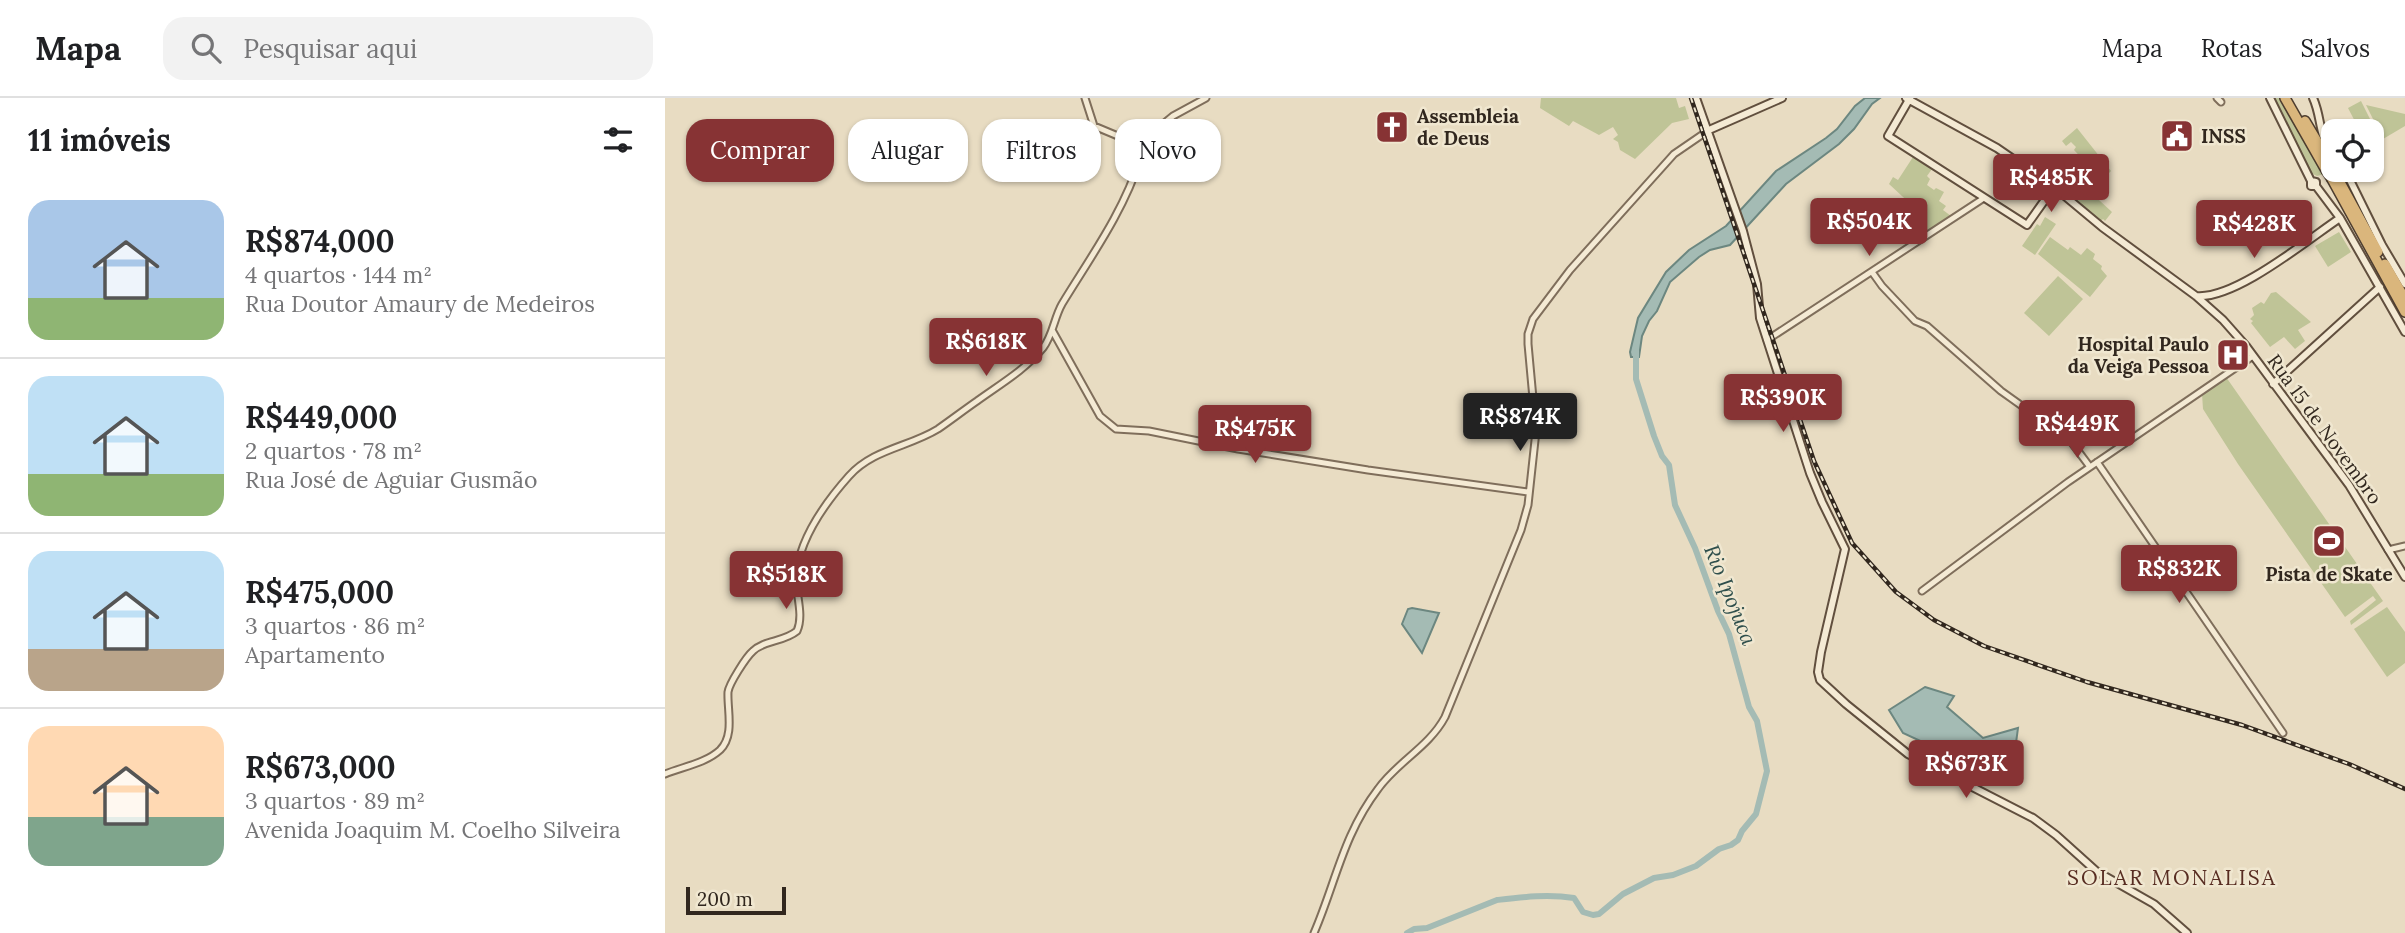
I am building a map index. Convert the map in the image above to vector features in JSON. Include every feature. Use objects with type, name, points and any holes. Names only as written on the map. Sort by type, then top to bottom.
[{"type":"highway","points":[[2290,98],[2321,148]]},
{"type":"highway","points":[[2340,182],[2405,312]]},
{"type":"highway","points":[[2341,182],[2405,299]]},
{"type":"main road","points":[[1696,98],[1743,230],[1757,287],[1758,310],[1767,340],[1814,482],[1845,549],[1818,668],[1819,678],[1867,721],[1918,760],[2033,818],[2096,871],[2154,904],[2187,933]]},
{"type":"main road","points":[[1709,130],[1782,98]]},
{"type":"main road","points":[[2270,98],[2315,183],[2340,218],[2405,332]]},
{"type":"main road","points":[[2313,98],[2321,126]]},
{"type":"main road","points":[[1908,99],[1888,136],[2027,225],[2054,187]]},
{"type":"main road","name":"Rua 15 de Novembro","points":[[1908,99],[1997,148],[2054,187],[2102,227],[2196,296],[2223,320],[2349,485],[2405,578]]},
{"type":"main road","points":[[2315,183],[2321,179]]},
{"type":"main road","points":[[2342,182],[2377,234],[2405,284]]},
{"type":"main road","points":[[2196,296],[2210,297],[2281,261],[2340,218]]},
{"type":"main road","points":[[2273,384],[2380,287]]},
{"type":"main road","points":[[2209,307],[2210,297]]},
{"type":"street","points":[[1085,98],[1094,126],[1115,136]]},
{"type":"street","points":[[1170,119],[1206,98]]},
{"type":"street","points":[[1314,933],[1340,859],[1358,819],[1382,784],[1427,742],[1445,717],[1521,530],[1536,427],[1528,350],[1528,334],[1533,320],[1570,270],[1667,161],[1689,142],[1709,130]]},
{"type":"street","points":[[665,774],[702,760],[722,747],[729,723],[729,688],[751,652],[797,631],[800,621],[796,579],[801,555],[812,527],[850,474],[880,453],[937,429],[1004,382],[1042,349],[1058,313],[1131,182]]},
{"type":"street","points":[[1767,340],[1984,198]]},
{"type":"street","points":[[1872,272],[1915,321],[1927,326],[1985,378],[2044,421],[2052,416],[2089,467]]},
{"type":"street","points":[[1052,330],[1100,416],[1116,429],[1149,431],[1238,449],[1528,492]]},
{"type":"street","points":[[1922,592],[2089,467],[2253,356]]},
{"type":"street","points":[[2097,462],[2283,733]]},
{"type":"street","points":[[2388,550],[2405,546]]},
{"type":"green space","points":[[1541,98],[1676,98],[1679,108],[1685,106],[1689,119],[1672,123],[1635,159],[1620,150],[1618,142],[1613,139],[1618,135],[1613,127],[1599,135],[1573,121],[1569,126],[1540,108]]},
{"type":"green space","points":[[2273,98],[2282,98],[2321,169],[2321,175],[2311,173]]},
{"type":"green space","points":[[2361,101],[2370,119],[2354,119],[2348,108]]},
{"type":"green space","points":[[2366,105],[2405,114],[2405,126],[2384,138],[2384,119],[2373,119]]},
{"type":"green space","points":[[2077,128],[2111,171],[2102,180],[2098,175],[2094,177],[2091,173],[2093,170],[2074,150],[2076,147],[2071,142],[2066,146],[2062,141]]},
{"type":"green space","points":[[1913,157],[1932,169],[1927,176],[1930,179],[1927,185],[1944,192],[1939,201],[1946,206],[1943,210],[1951,216],[1924,233],[1911,215],[1916,209],[1889,184],[1893,177],[1898,180]]},
{"type":"green space","points":[[2075,178],[2112,212],[2105,221],[2101,221],[2073,201],[2078,195],[2068,187]]},
{"type":"green space","points":[[2045,217],[2056,224],[2035,255],[2022,246]]},
{"type":"green space","points":[[2339,232],[2351,252],[2328,267],[2315,246]]},
{"type":"green space","points":[[2050,237],[2068,250],[2070,247],[2081,255],[2087,248],[2095,254],[2093,259],[2102,266],[2101,269],[2107,276],[2090,297],[2038,254]]},
{"type":"green space","points":[[2058,276],[2083,299],[2049,336],[2024,313]]},
{"type":"green space","points":[[2276,292],[2311,322],[2298,330],[2305,341],[2295,349],[2284,337],[2270,347],[2251,323],[2253,321],[2250,319],[2254,315],[2252,308],[2261,302],[2264,304],[2271,293]]},
{"type":"green space","points":[[2226,377],[2383,601],[2351,625],[2350,621],[2376,600],[2373,596],[2345,617],[2238,464],[2203,409],[2202,394]]},
{"type":"green space","points":[[2387,607],[2405,632],[2405,663],[2387,677],[2354,629]]},
{"type":"water","points":[[1865,98],[1880,98],[1839,144],[1786,184],[1730,245],[1710,250],[1670,282],[1642,336],[1639,357],[1631,357],[1638,318],[1666,272],[1689,250],[1726,226],[1776,171],[1837,129]]},
{"type":"water","points":[[1408,609],[1439,613],[1422,653],[1402,624]]},
{"type":"water","points":[[1925,687],[1954,696],[1947,707],[1983,738],[2018,728],[2016,743],[1970,764],[1903,733],[1889,710]]},
{"type":"waterway","name":"Rio Ipojuca","points":[[1407,933],[1414,929],[1427,928],[1497,900],[1516,898],[1574,898],[1583,912],[1599,914],[1623,894],[1654,878],[1673,875],[1696,866],[1719,849],[1731,845],[1738,840],[1756,814],[1767,771],[1757,721],[1749,707],[1729,634],[1675,505],[1669,465],[1654,436],[1636,379],[1636,351]]},
{"type":"railway","points":[[1691,98],[1814,461],[1852,543],[1896,592],[1934,620],[1984,646],[2087,682],[2242,725],[2349,764],[2405,789]]},
{"type":"place","name":"Assembleia de Deus","points":[[1392,127]]},
{"type":"place","name":"INSS","points":[[2177,136]]},
{"type":"place","name":"Hospital Paulo da Veiga Pessoa","points":[[2233,355]]},
{"type":"place","name":"Pista de Skate","points":[[2329,541]]},
{"type":"district","name":"SOLAR MONALISA","points":[[2172,878]]}]
